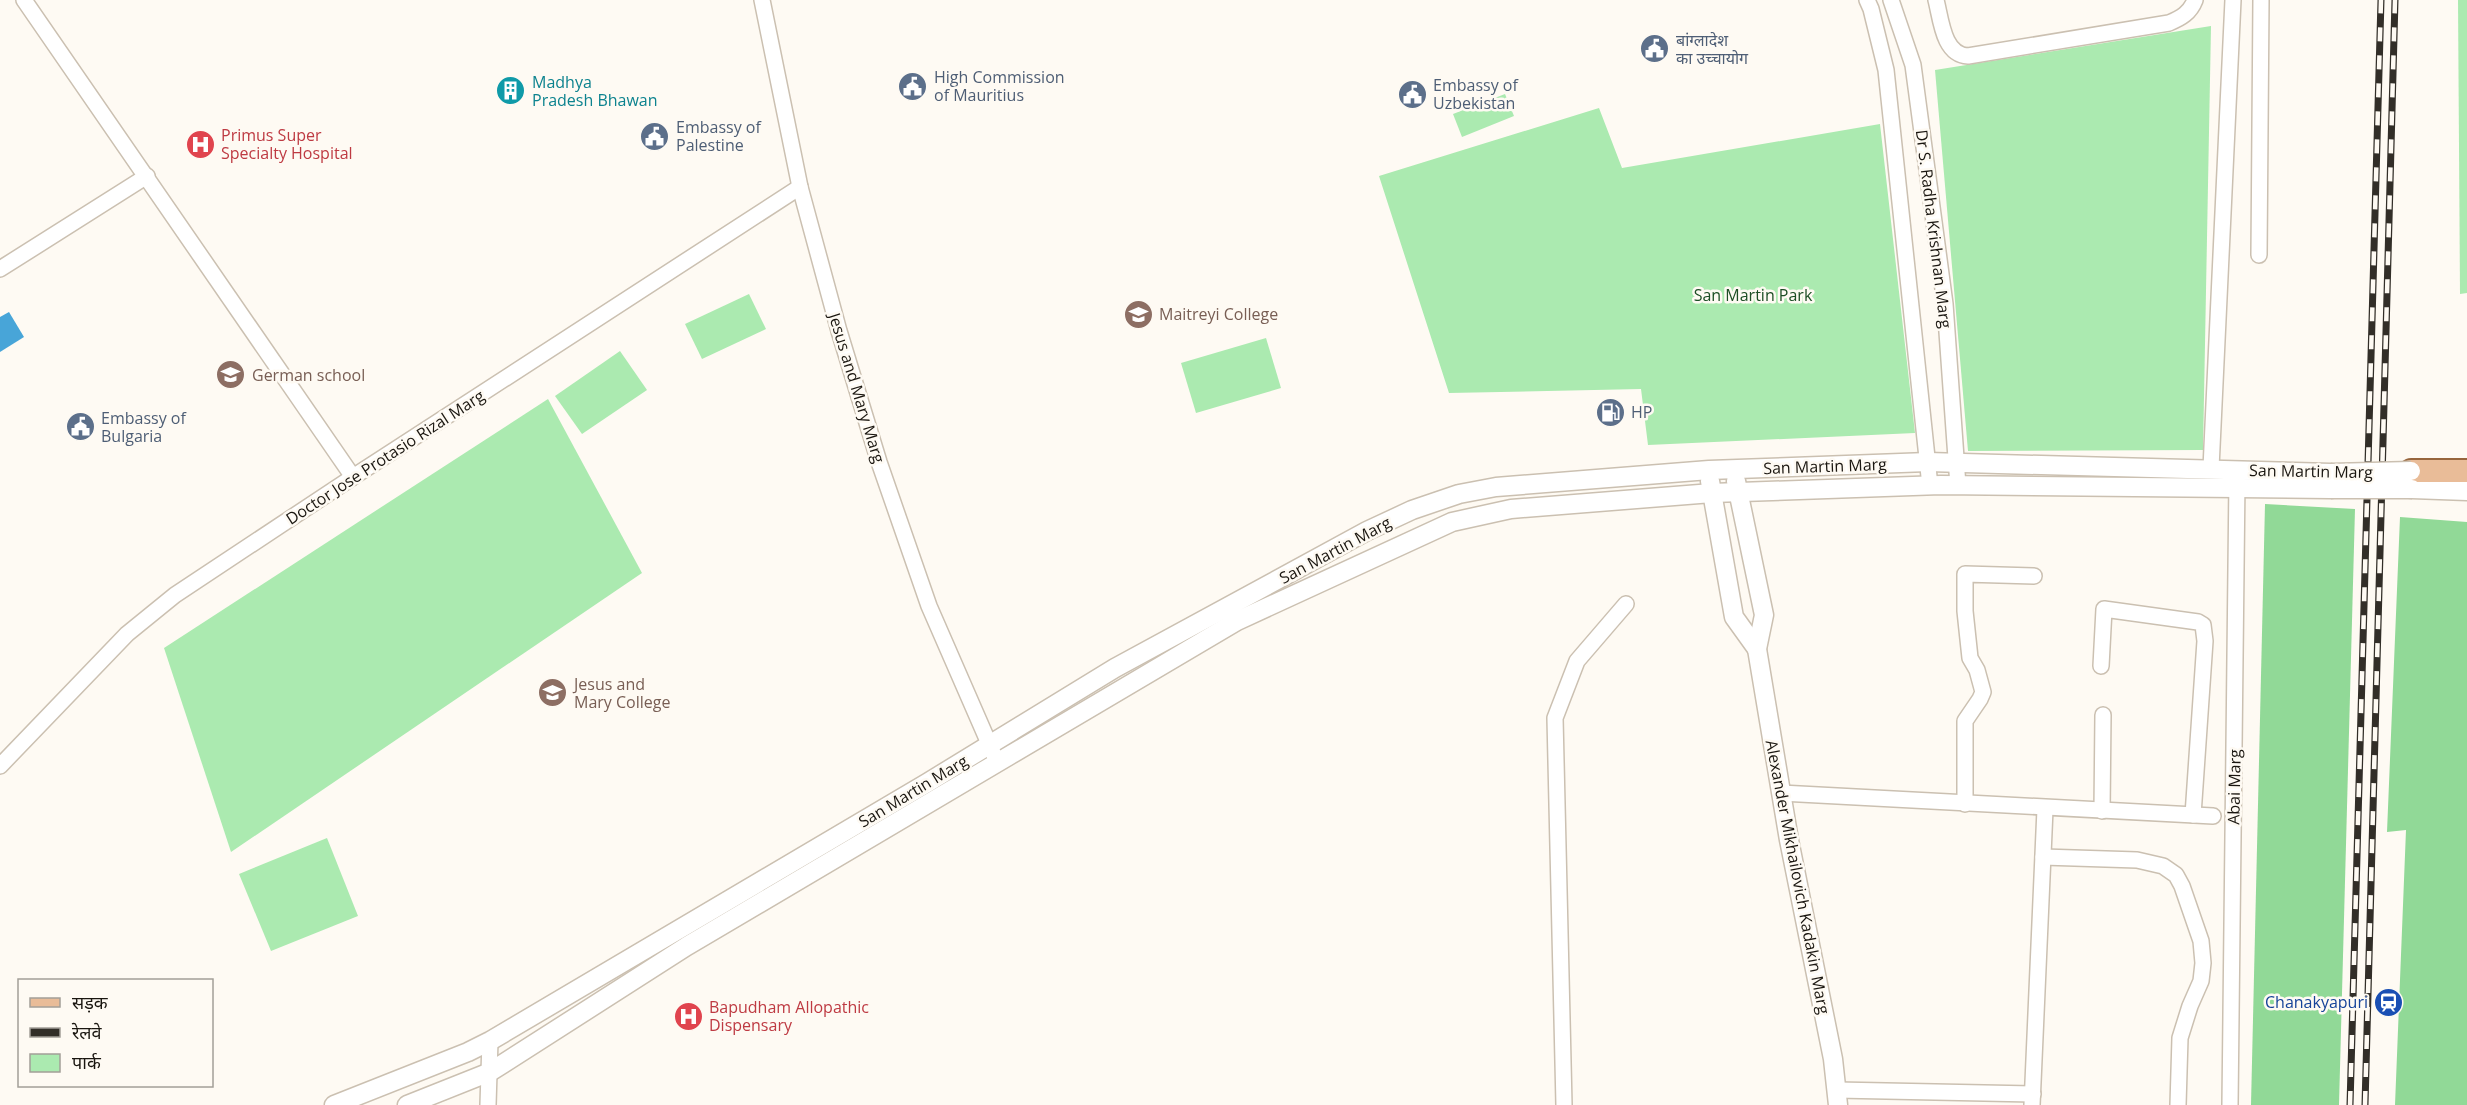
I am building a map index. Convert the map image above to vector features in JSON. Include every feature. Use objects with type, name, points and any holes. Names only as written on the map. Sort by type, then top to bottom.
[{"type":"main road","points":[[2412,480],[2467,471]]},
{"type":"main road","points":[[2412,480],[2467,480]]},
{"type":"street","points":[[24,0],[353,477]]},
{"type":"street","name":"Jesus and Mary Marg","points":[[762,0],[800,186],[839,330],[880,467],[928,606],[993,753]]},
{"type":"street","name":"Dr S. Radha Krishnan Marg","points":[[1867,0],[1872,9],[1886,70],[1930,486]]},
{"type":"street","name":"Dr S. Radha Krishnan Marg","points":[[1891,0],[1913,65],[1945,304],[1958,486]]},
{"type":"street","points":[[1936,0],[1948,45],[1960,56],[2169,23],[2182,18],[2193,8],[2195,0]]},
{"type":"street","points":[[2211,468],[2233,0]]},
{"type":"street","points":[[2259,255],[2261,0]]},
{"type":"street","points":[[1886,70],[1913,65]]},
{"type":"street","points":[[0,269],[147,176]]},
{"type":"street","name":"Doctor Jose Protasio Rizal Marg","points":[[0,766],[127,634],[175,596],[353,477],[800,186]]},
{"type":"street","name":"San Martin Marg","points":[[407,1105],[490,1072],[993,753],[1115,668],[1367,531],[1412,510],[1458,494],[1496,487],[1709,470],[1928,462],[2211,468],[2331,481]]},
{"type":"street","name":"San Martin Marg","points":[[2412,480],[2467,465]]},
{"type":"street","points":[[1709,470],[1734,617],[1757,649]]},
{"type":"street","points":[[1734,470],[1764,615],[1757,649]]},
{"type":"street","name":"Abai Marg","points":[[2230,1105],[2237,470]]},
{"type":"street","name":"San Martin Marg","points":[[334,1105],[468,1053],[993,753],[1237,621],[1452,522],[1511,509],[1712,493],[1930,486],[2237,490],[2331,481],[2412,480],[2467,491]]},
{"type":"street","points":[[1965,804],[1965,721],[1983,692],[1977,670],[1970,658],[1965,611],[1965,574],[2034,576]]},
{"type":"street","points":[[1564,1105],[1555,718],[1577,662],[1626,604]]},
{"type":"street","points":[[2101,666],[2104,609],[2198,621],[2203,625],[2205,641],[2193,815]]},
{"type":"street","name":"Alexander Mikhailovich Kadakin Marg","points":[[1757,649],[1781,793],[1833,1059],[1837,1097]]},
{"type":"street","points":[[2102,811],[2103,715]]},
{"type":"street","points":[[1781,793],[2044,809],[2213,816]]},
{"type":"street","points":[[1837,1097],[2033,1100],[2044,809]]},
{"type":"street","points":[[2043,857],[2138,860],[2163,866],[2176,875],[2182,886],[2201,942],[2203,963],[2201,981],[2180,1038],[2178,1105]]},
{"type":"street","points":[[488,1105],[490,1041]]},
{"type":"green space","points":[[2458,0],[2467,0],[2467,293],[2460,294]]},
{"type":"green space","points":[[2211,26],[2203,450],[1968,451],[1935,70]]},
{"type":"green space","points":[[1505,94],[1514,116],[1462,137],[1453,114]]},
{"type":"green space","name":"San Martin Park","points":[[1599,108],[1622,168],[1880,124],[1915,433],[1648,445],[1641,389],[1449,393],[1379,176]]},
{"type":"green space","points":[[749,294],[766,329],[702,359],[685,324]]},
{"type":"green space","points":[[1266,338],[1281,388],[1196,413],[1181,363]]},
{"type":"green space","points":[[620,351],[647,390],[582,434],[555,396]]},
{"type":"green space","points":[[548,399],[642,573],[231,852],[164,648]]},
{"type":"green space","points":[[2265,504],[2355,509],[2339,1105],[2251,1105]]},
{"type":"green space","points":[[2400,517],[2467,522],[2467,1105],[2395,1105],[2406,830],[2387,832]]},
{"type":"green space","points":[[327,838],[358,916],[271,951],[239,874]]},
{"type":"water","points":[[9,312],[24,337],[0,352],[0,317]]},
{"type":"railway","points":[[2350,1105],[2381,0]]},
{"type":"railway","points":[[2365,1105],[2395,0]]},
{"type":"place","name":"बांग्लादेश का उच्चायोग","points":[[1655,49]]},
{"type":"place","name":"High Commission of Mauritius","points":[[913,86]]},
{"type":"place","name":"Madhya Pradesh Bhawan","points":[[511,91]]},
{"type":"place","name":"Embassy of Uzbekistan","points":[[1412,94]]},
{"type":"place","name":"Embassy of Palestine","points":[[655,136]]},
{"type":"place","name":"Primus Super Specialty Hospital","points":[[200,144]]},
{"type":"place","name":"Maitreyi College","points":[[1138,314]]},
{"type":"place","name":"German school","points":[[231,375]]},
{"type":"place","name":"HP","points":[[1610,412]]},
{"type":"place","name":"Embassy of Bulgaria","points":[[80,427]]},
{"type":"place","name":"Jesus and Mary College","points":[[553,693]]},
{"type":"place","name":"Chanakyapuri","points":[[2389,1002]]},
{"type":"place","name":"Bapudham Allopathic Dispensary","points":[[688,1016]]}]
